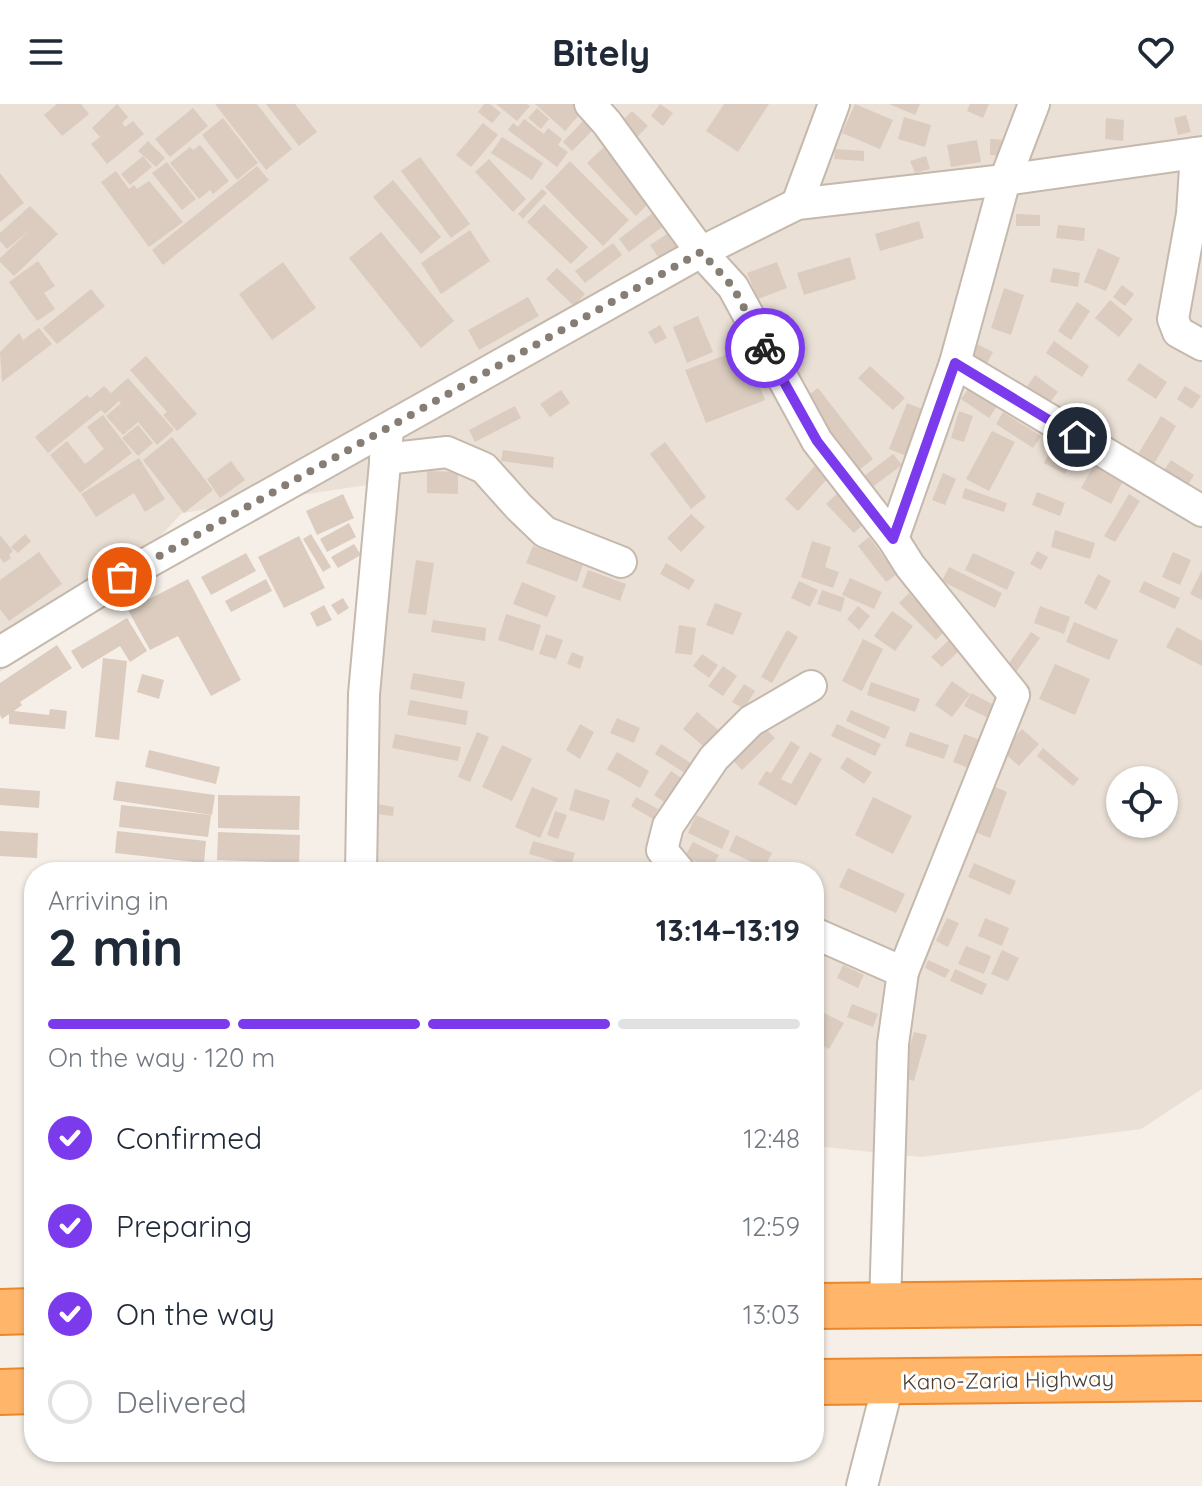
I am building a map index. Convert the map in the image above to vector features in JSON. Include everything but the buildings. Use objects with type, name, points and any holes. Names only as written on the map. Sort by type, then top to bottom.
[{"type":"highway","points":[[824,1306],[1202,1302]]},
{"type":"highway","points":[[0,1312],[24,1311]]},
{"type":"highway","name":"Kano-Zaria Highway","points":[[824,1382],[1202,1378]]},
{"type":"highway","points":[[0,1392],[24,1391]]},
{"type":"street","points":[[797,204],[834,104]]},
{"type":"street","points":[[893,539],[955,363],[1005,180],[1034,104]]},
{"type":"street","points":[[605,110],[701,252],[733,287],[817,441],[893,539],[910,566],[1014,695],[903,972],[893,1044],[885,1306]]},
{"type":"street","points":[[0,652],[122,577],[386,444],[701,252],[797,204],[1199,153],[1192,214],[1173,319],[1178,332],[1202,345]]},
{"type":"street","points":[[955,363],[1202,511]]},
{"type":"street","points":[[386,444],[447,452],[484,468],[545,532],[621,562]]},
{"type":"street","points":[[361,862],[364,694],[386,444]]},
{"type":"street","points":[[672,862],[662,850],[668,826],[714,758],[751,721],[811,686]]},
{"type":"street","points":[[824,937],[903,972]]},
{"type":"street","points":[[862,1486],[889,1381]]},
{"type":"shaded area","points":[[0,104],[1202,104],[1202,1089],[1141,1129],[921,1157],[824,1147],[824,862],[352,862],[387,482],[182,513],[81,621],[0,672]]},
{"type":"way so far","points":[[122,577],[701,252],[733,287],[765,348]]},
{"type":"route","points":[[765,348],[817,441],[893,539],[955,363],[1077,437]]}]
